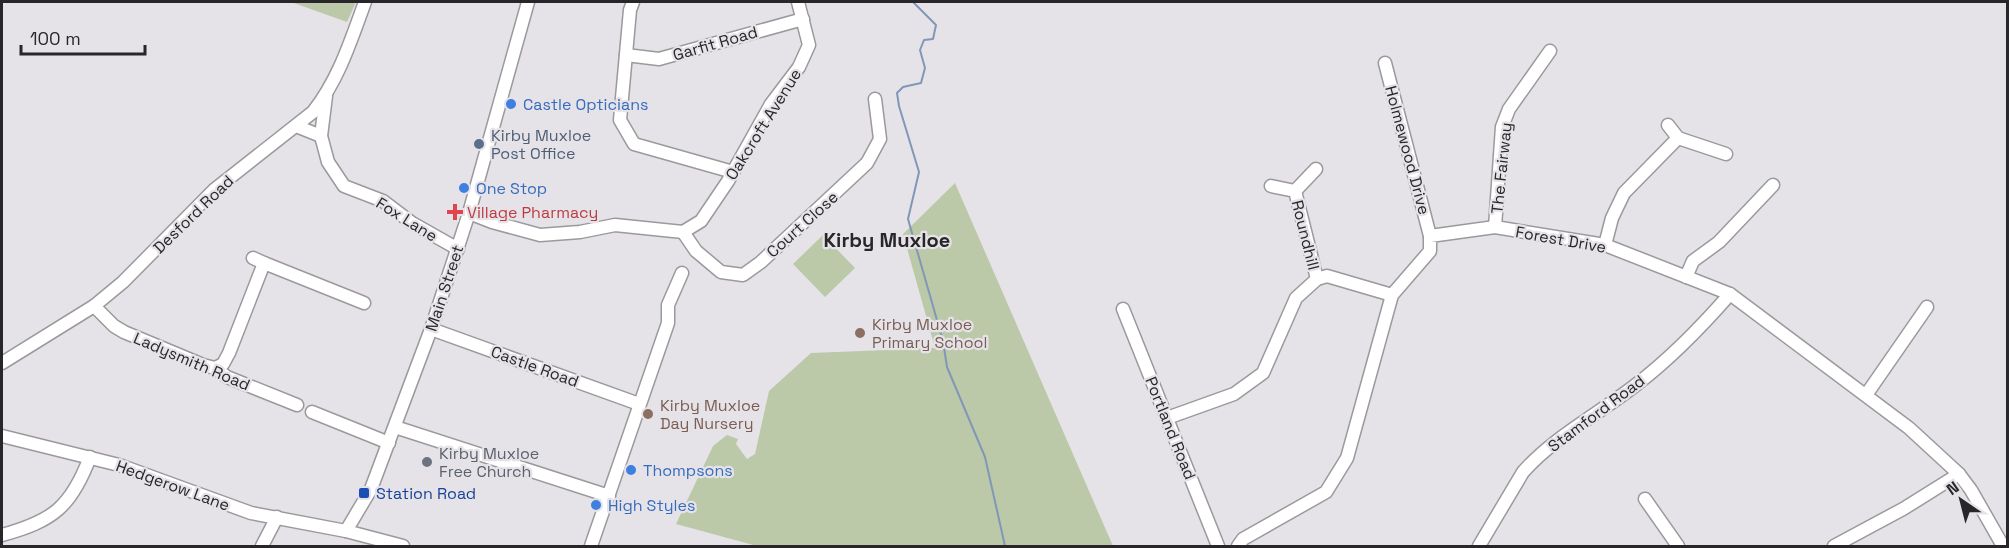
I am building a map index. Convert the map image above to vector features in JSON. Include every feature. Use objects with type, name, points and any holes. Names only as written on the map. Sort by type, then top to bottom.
[{"type":"street","name":"Desford Road","points":[[2,363],[94,306],[123,282],[213,190],[313,112],[326,96],[341,67],[364,2]]},
{"type":"street","name":"Main Street","points":[[346,531],[371,489],[431,329],[469,213],[528,2]]},
{"type":"street","points":[[633,2],[630,10],[620,120],[634,144],[733,172]]},
{"type":"street","name":"Oakcroft Avenue","points":[[683,232],[701,221],[733,172],[771,104],[799,67],[809,45],[798,2]]},
{"type":"street","name":"Garfit Road","points":[[626,55],[659,59],[802,19]]},
{"type":"street","name":"The Fairway","points":[[1495,227],[1502,127],[1509,109],[1550,51]]},
{"type":"street","name":"Holmewood Drive","points":[[1385,63],[1430,236]]},
{"type":"street","name":"Fox Lane","points":[[326,96],[321,136],[328,162],[344,186],[383,201],[412,223],[458,249]]},
{"type":"street","name":"Court Close","points":[[683,232],[696,251],[721,272],[743,275],[761,262],[867,163],[880,139],[875,99]]},
{"type":"street","points":[[1668,125],[1678,138],[1726,154]]},
{"type":"street","points":[[296,126],[321,136]]},
{"type":"street","points":[[1605,245],[1612,218],[1624,193],[1678,138]]},
{"type":"street","name":"Roundhill","points":[[1295,191],[1316,169]]},
{"type":"street","points":[[1686,277],[1693,261],[1719,242],[1773,185]]},
{"type":"street","name":"Roundhill","points":[[1271,186],[1295,191]]},
{"type":"street","name":"Roundhill","points":[[1295,191],[1317,279]]},
{"type":"street","points":[[469,213],[540,235],[580,232],[615,225],[683,232]]},
{"type":"street","name":"Forest Drive","points":[[1430,236],[1495,227],[1605,245],[1730,294],[1910,428],[1959,474],[1971,490],[2003,546]]},
{"type":"street","points":[[1238,546],[1243,539],[1326,492],[1347,458],[1392,295],[1430,251],[1430,236]]},
{"type":"street","points":[[215,368],[223,364],[229,353],[259,261],[364,303]]},
{"type":"street","points":[[591,546],[668,322],[668,305],[682,273]]},
{"type":"street","points":[[1167,418],[1234,394],[1263,372],[1296,298],[1317,279],[1327,276],[1392,295]]},
{"type":"street","name":"Stamford Road","points":[[1479,546],[1523,472],[1532,462],[1559,439],[1637,384],[1707,320],[1730,294]]},
{"type":"street","name":"Ladysmith Road","points":[[94,306],[114,326],[124,332],[215,368],[227,377],[297,405]]},
{"type":"street","points":[[1866,395],[1927,307]]},
{"type":"street","name":"Portland Road","points":[[1123,309],[1218,546]]},
{"type":"street","name":"Castle Road","points":[[431,329],[639,404]]},
{"type":"street","points":[[312,412],[389,443]]},
{"type":"street","points":[[395,426],[609,496]]},
{"type":"street","name":"Hedgerow Lane","points":[[2,436],[119,465],[251,513],[346,531]]},
{"type":"street","points":[[2,535],[41,522],[60,508],[74,493],[90,457]]},
{"type":"street","points":[[1834,546],[1903,509],[1959,474]]},
{"type":"street","points":[[1645,499],[1678,546]]},
{"type":"street","points":[[262,546],[277,517]]},
{"type":"street","points":[[346,531],[403,546]]},
{"type":"green space","points":[[291,2],[356,2],[347,22]]},
{"type":"green space","points":[[955,183],[1113,546],[757,546],[676,524],[713,446],[727,435],[738,439],[736,444],[747,459],[755,454],[769,391],[811,353],[935,348],[903,234]]},
{"type":"green space","points":[[823,235],[855,268],[825,297],[793,264]]},
{"type":"waterway","points":[[913,2],[936,25],[933,39],[924,40],[920,50],[925,68],[921,83],[903,87],[897,93],[919,172],[908,219],[943,341],[947,367],[985,457],[1005,546]]},
{"type":"place","name":"Castle Opticians","points":[[511,104]]},
{"type":"place","name":"Kirby Muxloe Post Office","points":[[479,144]]},
{"type":"place","name":"One Stop","points":[[464,188]]},
{"type":"place","name":"Village Pharmacy","points":[[455,212]]},
{"type":"place","name":"Kirby Muxloe Primary School","points":[[860,333]]},
{"type":"place","name":"Kirby Muxloe Day Nursery","points":[[648,414]]},
{"type":"place","name":"Kirby Muxloe Free Church","points":[[427,462]]},
{"type":"place","name":"Thompsons","points":[[631,470]]},
{"type":"place","name":"Station Road","points":[[364,493]]},
{"type":"place","name":"High Styles","points":[[596,505]]},
{"type":"district","name":"Kirby Muxloe","points":[[887,240]]}]
